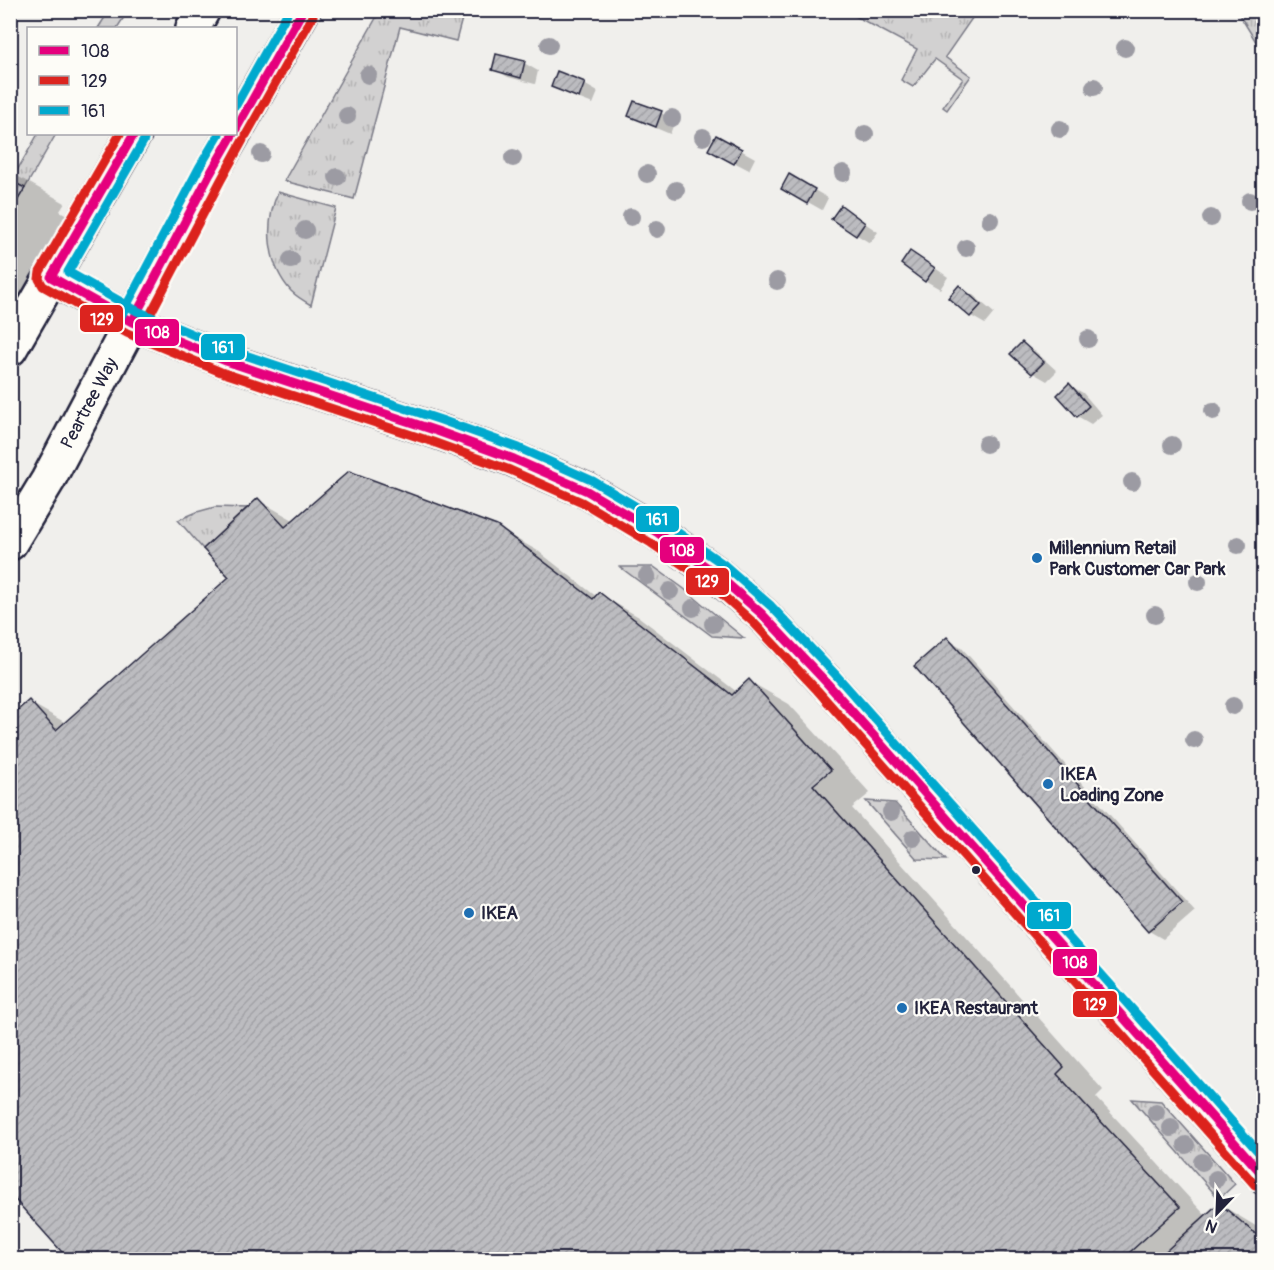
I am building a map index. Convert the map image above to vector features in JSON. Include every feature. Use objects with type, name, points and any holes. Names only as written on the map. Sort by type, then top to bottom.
[{"type":"street","points":[[194,27],[203,10]]},
{"type":"street","points":[[237,127],[303,10]]},
{"type":"street","points":[[10,349],[133,135]]},
{"type":"street","name":"Peartree Way","points":[[10,543],[48,480],[232,135]]},
{"type":"street","points":[[51,277],[132,322],[257,372],[437,431],[525,464],[587,491],[658,533],[715,573],[762,614],[826,682],[1263,1177]]},
{"type":"green space","points":[[109,11],[128,11],[118,27],[99,27]]},
{"type":"green space","points":[[380,11],[464,11],[456,41],[400,27],[354,199],[284,181]]},
{"type":"green space","points":[[846,11],[977,11],[945,57],[971,76],[947,110],[943,107],[963,79],[935,59],[913,87],[901,80],[917,49]]},
{"type":"green space","points":[[1237,11],[1261,11],[1263,15],[1263,53]]},
{"type":"green space","points":[[37,135],[55,135],[25,188],[11,181]]},
{"type":"green space","points":[[278,192],[336,208],[311,305],[291,291],[277,269],[273,257],[270,244],[271,218]]},
{"type":"green space","points":[[215,507],[247,508],[203,549],[178,520]]},
{"type":"green space","points":[[620,567],[654,567],[744,638],[712,636]]},
{"type":"green space","points":[[866,801],[895,803],[946,860],[917,859]]},
{"type":"green space","points":[[1132,1099],[1161,1101],[1235,1184],[1219,1199]]},
{"type":"building","points":[[496,54],[525,61],[521,78],[492,70]]},
{"type":"building","points":[[557,71],[585,82],[579,98],[551,87]]},
{"type":"building","points":[[634,101],[662,111],[656,127],[628,116]]},
{"type":"building","points":[[716,135],[742,149],[734,164],[708,150]]},
{"type":"building","points":[[10,170],[16,173],[11,181],[25,188],[10,213]]},
{"type":"building","points":[[789,174],[815,189],[807,204],[781,189]]},
{"type":"building","points":[[841,205],[865,223],[856,236],[831,219]]},
{"type":"building","points":[[910,251],[935,268],[925,282],[901,264]]},
{"type":"building","points":[[959,285],[981,305],[970,317],[948,298]]},
{"type":"building","points":[[1022,342],[1044,362],[1032,374],[1010,354]]},
{"type":"building","points":[[1069,383],[1089,406],[1077,417],[1057,395]]},
{"type":"building","name":"IKEA","points":[[349,471],[497,526],[593,599],[599,592],[732,695],[749,679],[831,770],[813,785],[1064,1067],[1057,1074],[1180,1207],[1121,1260],[69,1260],[10,1194],[10,717],[29,700],[56,730],[229,577],[203,549],[258,498],[285,527]]},
{"type":"building","name":"IKEA Loading Zone","points":[[947,637],[1182,902],[1148,932],[914,666]]},
{"type":"building","points":[[1219,1203],[1264,1241],[1264,1260],[1156,1260]]},
{"type":"transit line","name":"161","points":[[237,103],[289,10]]},
{"type":"transit line","name":"108","points":[[237,127],[303,10]]},
{"type":"transit line","name":"129","points":[[246,135],[313,16]]},
{"type":"transit line","name":"129","points":[[119,135],[40,272],[39,279],[43,286],[127,333],[221,372],[433,442],[510,470],[582,502],[651,543],[708,582],[754,623],[817,690],[1255,1185]]},
{"type":"transit line","name":"108","points":[[133,135],[51,277],[132,322],[226,361],[437,431],[514,459],[587,491],[658,533],[715,573],[762,614],[826,682],[1264,1176]]},
{"type":"transit line","name":"161","points":[[121,316],[218,135]]},
{"type":"transit line","name":"108","points":[[132,322],[232,135]]},
{"type":"transit line","name":"161","points":[[144,140],[68,272],[137,311],[230,350],[519,448],[593,481],[664,523],[723,564],[771,606],[835,674],[1264,1158]]},
{"type":"transit line","name":"129","points":[[143,328],[243,140]]},
{"type":"place","name":"Millennium Retail Park Customer Car Park","points":[[1037,558]]},
{"type":"place","name":"IKEA Loading Zone","points":[[1048,784]]},
{"type":"place","name":"IKEA","points":[[469,913]]},
{"type":"place","name":"IKEA Restaurant","points":[[902,1008]]}]
